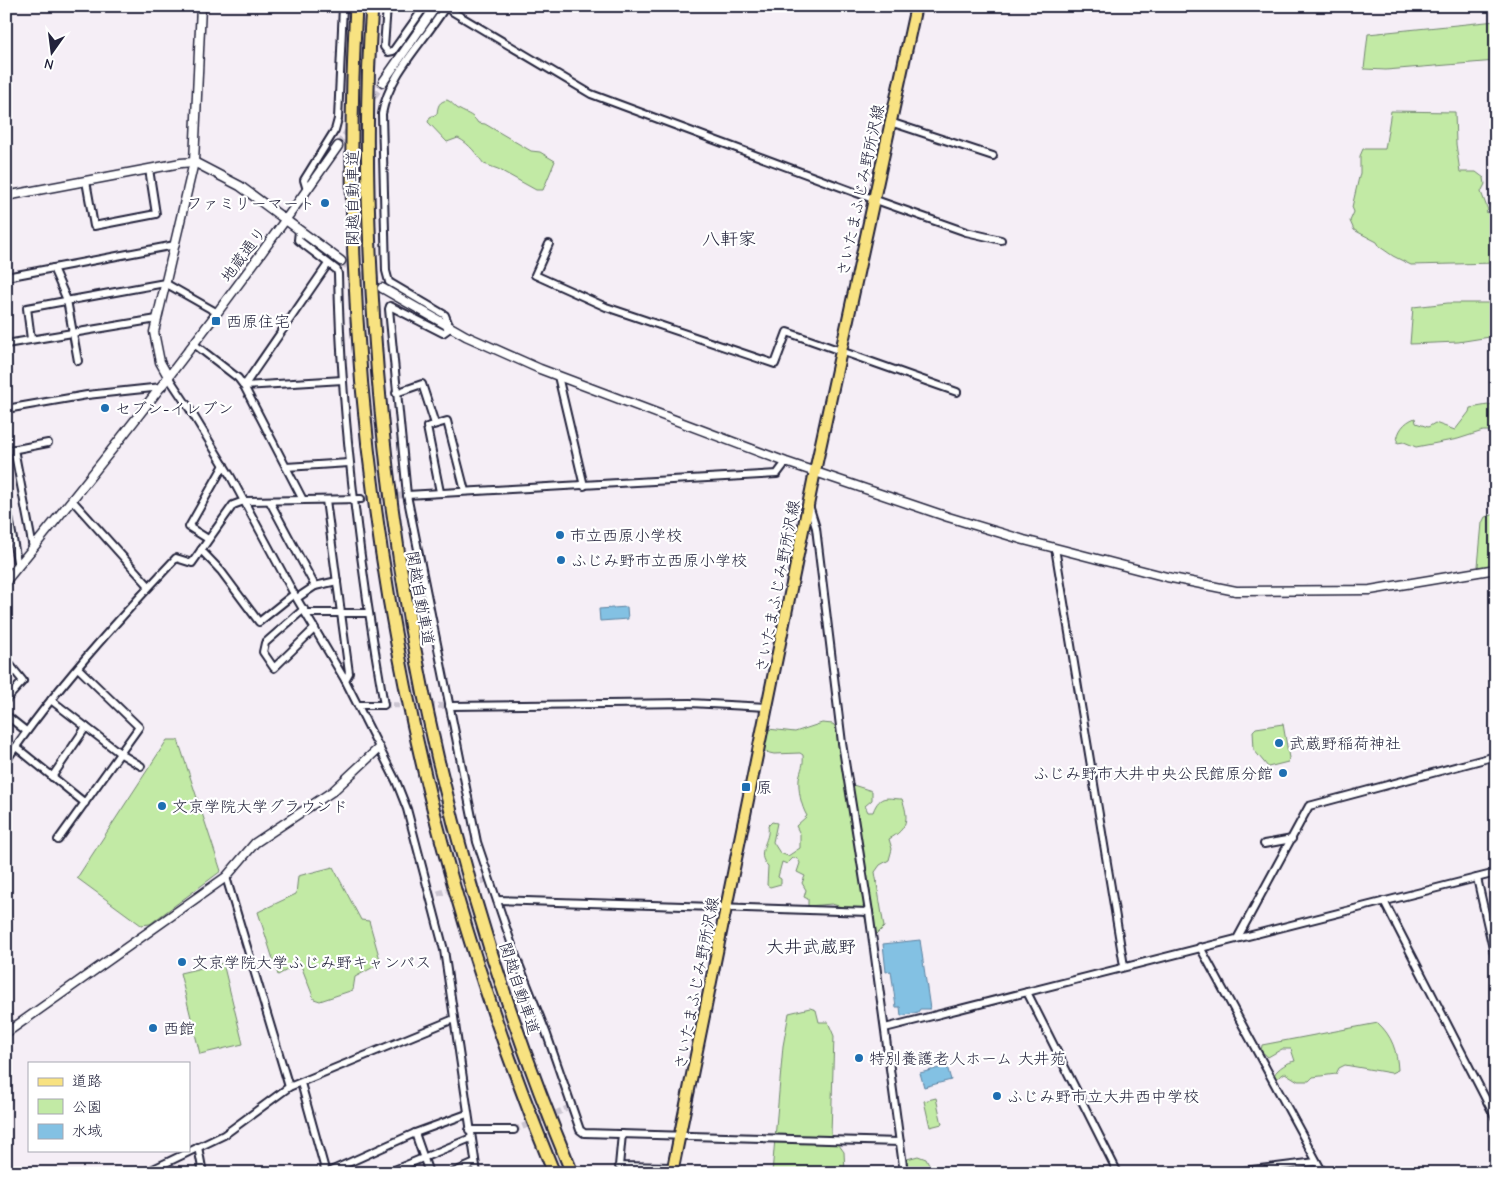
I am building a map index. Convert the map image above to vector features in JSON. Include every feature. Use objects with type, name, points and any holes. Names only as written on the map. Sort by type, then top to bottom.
[{"type":"highway","name":"関越自動車道","points":[[356,6],[352,112],[354,258],[366,437],[380,549],[398,655],[435,820],[461,911],[512,1067],[554,1173]]},
{"type":"highway","name":"関越自動車道","points":[[372,6],[368,111],[369,257],[382,435],[403,591],[448,807],[476,907],[527,1061],[572,1173]]},
{"type":"main road","name":"さいたまふじみ野所沢線","points":[[673,1170],[808,504],[916,6]]},
{"type":"street","points":[[201,6],[194,162],[157,319],[155,343],[163,371],[224,465],[295,596],[345,680],[407,809],[444,950],[469,1130],[477,1173]]},
{"type":"street","points":[[307,190],[304,180],[335,130],[338,119],[343,6]]},
{"type":"street","points":[[387,6],[384,47],[388,52],[393,51],[426,6]]},
{"type":"street","points":[[383,82],[441,7]]},
{"type":"street","points":[[441,7],[591,94],[873,199],[966,232],[1001,240]]},
{"type":"street","points":[[441,7],[385,98],[382,114],[383,202],[386,271],[390,282],[446,315],[450,328]]},
{"type":"street","points":[[890,122],[993,156]]},
{"type":"street","name":"地蔵通り","points":[[6,581],[169,378],[216,312],[286,221],[338,146]]},
{"type":"street","points":[[6,196],[194,162],[240,186],[341,261]]},
{"type":"street","points":[[86,182],[94,226],[156,214],[149,169]]},
{"type":"street","points":[[299,231],[298,240],[337,270],[338,274],[349,463],[357,499],[368,612],[384,706],[358,705]]},
{"type":"street","points":[[550,244],[535,276],[606,307],[775,364],[787,332],[957,392]]},
{"type":"street","points":[[6,277],[175,245]]},
{"type":"street","points":[[244,386],[328,264]]},
{"type":"street","points":[[53,268],[67,300],[78,361]]},
{"type":"street","points":[[31,340],[26,309],[165,283],[216,312]]},
{"type":"street","points":[[382,288],[450,328],[558,376],[786,462],[948,517],[1055,548],[1203,586],[1236,591],[1370,590],[1496,569]]},
{"type":"street","points":[[450,328],[443,333],[390,306],[388,309],[407,495],[477,842],[580,1130],[584,1133],[900,1142]]},
{"type":"street","points":[[6,344],[157,319]]},
{"type":"street","points":[[194,344],[238,378],[244,386],[302,500]]},
{"type":"street","points":[[558,376],[584,486]]},
{"type":"street","points":[[244,386],[343,380]]},
{"type":"street","points":[[396,393],[422,384],[435,424]]},
{"type":"street","points":[[6,409],[87,395],[162,387]]},
{"type":"street","points":[[440,492],[426,427],[447,421],[464,491]]},
{"type":"street","points":[[6,451],[48,443]]},
{"type":"street","points":[[14,449],[33,548]]},
{"type":"street","points":[[407,495],[777,474],[786,462]]},
{"type":"street","points":[[286,467],[349,463]]},
{"type":"street","points":[[208,539],[189,528],[224,465]]},
{"type":"street","points":[[6,761],[26,731],[51,700],[149,586],[176,558],[192,563],[233,505],[244,501],[357,499]]},
{"type":"street","points":[[72,500],[149,586]]},
{"type":"street","points":[[326,500],[349,673],[345,680]]},
{"type":"street","points":[[6,501],[18,567]]},
{"type":"street","points":[[270,502],[315,586]]},
{"type":"street","points":[[808,504],[816,528],[842,743],[869,912],[904,1173]]},
{"type":"street","points":[[1055,548],[1124,966]]},
{"type":"street","points":[[201,550],[241,596],[259,622],[295,596],[315,586],[336,581]]},
{"type":"street","points":[[315,628],[274,668],[263,652],[264,643],[305,611],[368,612]]},
{"type":"street","points":[[6,660],[23,682],[6,700]]},
{"type":"street","points":[[58,840],[139,727],[79,669]]},
{"type":"street","points":[[51,700],[121,754],[140,766]]},
{"type":"street","points":[[449,706],[690,703],[768,707]]},
{"type":"street","points":[[6,716],[26,731]]},
{"type":"street","points":[[52,777],[86,727]]},
{"type":"street","points":[[16,747],[85,803]]},
{"type":"street","points":[[6,1033],[226,877],[255,843],[333,791],[379,748]]},
{"type":"street","points":[[1238,938],[1312,804],[1496,756]]},
{"type":"street","points":[[1264,844],[1292,839]]},
{"type":"street","points":[[885,1028],[1496,873]]},
{"type":"street","points":[[226,877],[289,1087]]},
{"type":"street","points":[[1477,878],[1496,962]]},
{"type":"street","points":[[497,900],[869,912]]},
{"type":"street","points":[[1384,901],[1496,1119]]},
{"type":"street","points":[[1200,947],[1323,1173]]},
{"type":"street","points":[[1028,992],[1118,1173]]},
{"type":"street","points":[[190,1151],[224,1135],[289,1087],[454,1020]]},
{"type":"street","points":[[301,1083],[326,1173],[415,1133],[467,1114]]},
{"type":"street","points":[[469,1130],[514,1130]]},
{"type":"street","points":[[415,1133],[429,1173]]},
{"type":"street","points":[[622,1134],[620,1166],[673,1170]]},
{"type":"street","points":[[387,1173],[471,1138]]},
{"type":"street","points":[[198,1147],[203,1173]]},
{"type":"street","points":[[145,1173],[188,1152]]},
{"type":"street","points":[[1227,1173],[1316,1162]]},
{"type":"street","points":[[452,1173],[475,1164]]},
{"type":"green space","points":[[1496,21],[1496,61],[1386,70],[1364,69],[1368,34]]},
{"type":"green space","points":[[447,100],[473,117],[478,123],[485,124],[531,151],[540,152],[555,161],[543,190],[536,190],[498,169],[484,164],[470,146],[458,138],[447,142],[428,122],[430,117],[437,114],[438,106]]},
{"type":"green space","points":[[1391,111],[1455,112],[1456,144],[1460,172],[1476,172],[1484,178],[1485,184],[1481,192],[1488,210],[1486,212],[1496,217],[1496,263],[1411,265],[1393,256],[1380,247],[1377,242],[1354,230],[1350,221],[1354,212],[1352,207],[1360,173],[1360,156],[1363,149],[1385,149]]},
{"type":"green space","points":[[1448,303],[1496,303],[1496,336],[1458,342],[1410,344],[1413,307]]},
{"type":"green space","points":[[1494,404],[1496,431],[1483,431],[1458,439],[1416,447],[1404,442],[1397,443],[1398,435],[1402,428],[1415,418],[1416,423],[1428,427],[1435,423],[1455,430],[1470,408]]},
{"type":"green space","points":[[1496,514],[1496,566],[1484,568],[1478,566],[1482,523],[1485,517]]},
{"type":"green space","points":[[822,723],[833,724],[837,729],[842,756],[853,785],[872,791],[872,800],[865,806],[868,812],[873,812],[879,802],[889,798],[902,799],[906,812],[903,827],[889,839],[892,849],[889,860],[880,865],[875,872],[884,927],[876,935],[868,931],[865,918],[860,909],[845,908],[832,904],[808,906],[808,899],[804,897],[806,890],[802,883],[805,876],[797,872],[800,863],[798,859],[793,858],[787,864],[782,862],[778,877],[781,879],[781,884],[770,887],[767,885],[768,866],[764,861],[763,852],[768,826],[772,822],[777,823],[773,842],[780,853],[788,856],[800,848],[800,834],[796,826],[807,816],[799,788],[803,755],[800,753],[774,754],[765,752],[763,737],[768,729],[795,732]]},
{"type":"green space","points":[[1283,724],[1289,758],[1288,762],[1268,767],[1254,750],[1253,731],[1256,728]]},
{"type":"green space","name":"文京学院大学グラウンド","points":[[167,740],[178,740],[221,871],[150,924],[141,925],[77,878]]},
{"type":"green space","points":[[333,867],[361,920],[369,921],[381,963],[355,977],[353,990],[320,1001],[314,999],[300,963],[278,975],[258,912],[296,894],[298,876]]},
{"type":"green space","points":[[223,963],[243,1044],[200,1054],[180,973]]},
{"type":"green space","points":[[810,1008],[816,1010],[819,1022],[828,1022],[834,1036],[831,1134],[844,1152],[845,1173],[772,1173],[783,1046],[789,1013]]},
{"type":"green space","points":[[1378,1023],[1387,1033],[1395,1050],[1398,1070],[1391,1073],[1345,1065],[1339,1068],[1336,1074],[1313,1077],[1309,1081],[1298,1081],[1285,1073],[1276,1079],[1274,1075],[1278,1070],[1286,1064],[1295,1061],[1291,1049],[1282,1049],[1268,1057],[1261,1051],[1262,1045]]},
{"type":"green space","points":[[936,1098],[942,1124],[930,1127],[924,1101]]},
{"type":"green space","points":[[918,1156],[926,1159],[933,1173],[908,1173],[907,1159]]},
{"type":"water","points":[[627,607],[628,619],[600,621],[599,609]]},
{"type":"water","points":[[920,940],[930,1009],[920,1009],[918,1012],[901,1016],[900,1007],[896,1007],[891,971],[886,972],[883,944]]},
{"type":"water","points":[[947,1066],[951,1080],[924,1087],[920,1073]]},
{"type":"tunnel","points":[[338,146],[383,82]]},
{"type":"tunnel","points":[[341,261],[382,288]]},
{"type":"tunnel","points":[[361,499],[407,495]]},
{"type":"tunnel","points":[[384,705],[449,706]]},
{"type":"tunnel","points":[[429,896],[489,879]]},
{"type":"tunnel","points":[[514,1130],[571,1107]]},
{"type":"place","name":"ファミリーマート","points":[[325,203]]},
{"type":"place","name":"西原住宅","points":[[216,321]]},
{"type":"place","name":"セブン-イレブン","points":[[105,408]]},
{"type":"place","name":"市立西原小学校","points":[[560,535]]},
{"type":"place","name":"ふじみ野市立西原小学校","points":[[561,560]]},
{"type":"place","name":"武蔵野稲荷神社","points":[[1279,743]]},
{"type":"place","name":"ふじみ野市大井中央公民館原分館","points":[[1283,773]]},
{"type":"place","name":"原","points":[[746,787]]},
{"type":"place","name":"文京学院大学グラウンド","points":[[162,806]]},
{"type":"place","name":"文京学院大学ふじみ野キャンパス","points":[[182,962]]},
{"type":"place","name":"西館","points":[[153,1028]]},
{"type":"place","name":"特別養護老人ホーム 大井苑","points":[[859,1058]]},
{"type":"place","name":"ふじみ野市立大井西中学校","points":[[997,1096]]},
{"type":"district","name":"八軒家","points":[[729,239]]},
{"type":"district","name":"大井武蔵野","points":[[811,947]]}]
